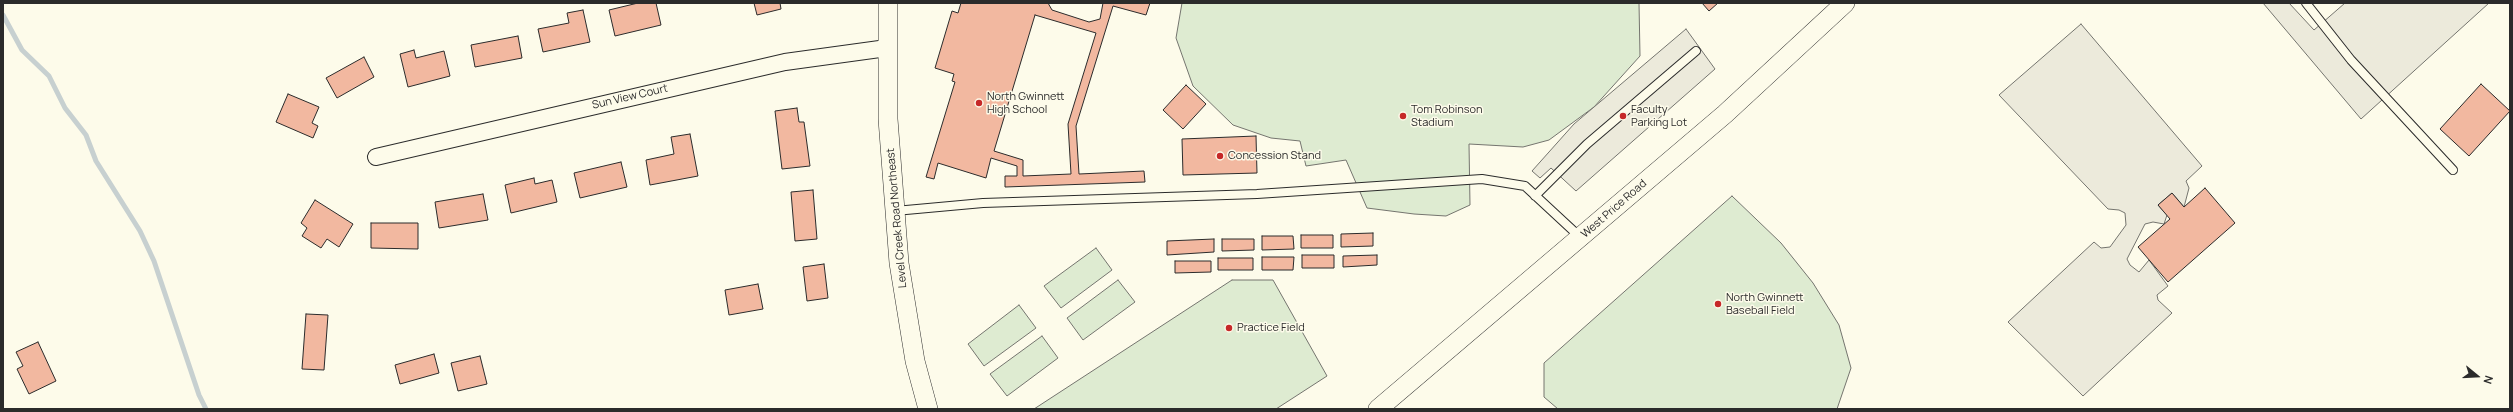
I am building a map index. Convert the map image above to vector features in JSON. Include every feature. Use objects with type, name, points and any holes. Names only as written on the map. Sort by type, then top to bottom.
[{"type":"street","name":"Level Creek Road Northeast","points":[[888,3],[888,119],[899,263],[912,346],[928,409]]},
{"type":"street","name":"West Price Road","points":[[1378,409],[1581,238],[1725,114],[1845,3]]},
{"type":"street","name":"Sun View Court","points":[[376,157],[785,62],[887,48]]},
{"type":"lane","points":[[2306,3],[2351,60],[2453,170]]},
{"type":"lane","points":[[1536,196],[1587,144],[1696,51]]},
{"type":"lane","points":[[895,211],[983,202],[1257,194],[1482,179],[1525,186],[1581,238]]},
{"type":"green space","name":"Tom Robinson Stadium","points":[[1182,3],[1639,3],[1640,56],[1594,107],[1549,140],[1523,147],[1469,144],[1470,205],[1446,216],[1414,214],[1367,208],[1346,160],[1306,166],[1300,141],[1271,138],[1233,125],[1193,86],[1176,38]]},
{"type":"green space","name":"North Gwinnett Baseball Field","points":[[1732,196],[1781,243],[1813,283],[1839,325],[1851,368],[1837,409],[1558,409],[1544,397],[1544,363]]},
{"type":"green space","points":[[1096,248],[1112,270],[1061,308],[1044,286]]},
{"type":"green space","points":[[1118,280],[1135,302],[1083,340],[1067,318]]},
{"type":"green space","name":"Practice Field","points":[[1232,280],[1273,280],[1327,376],[1276,409],[1034,409]]},
{"type":"green space","points":[[1019,305],[1036,328],[984,366],[968,344]]},
{"type":"green space","points":[[1042,336],[1058,358],[1007,396],[990,374]]},
{"type":"shaded area","points":[[2263,3],[2289,3],[2314,30],[2345,3],[2489,3],[2361,119]]},
{"type":"shaded area","points":[[2081,24],[2202,166],[2186,181],[2189,188],[2184,207],[2172,193],[2158,205],[2167,215],[2164,224],[2153,222],[2145,224],[2127,259],[2130,265],[2139,272],[2149,260],[2168,286],[2157,295],[2158,300],[2172,313],[2083,396],[2008,322],[2094,242],[2101,248],[2110,247],[2126,225],[2125,213],[2119,210],[2108,209],[1999,95]]},
{"type":"shaded area","name":"Faculty Parking Lot","points":[[1686,29],[1715,69],[1576,191],[1551,168],[1540,178],[1532,171],[1574,124]]},
{"type":"building","points":[[638,3],[656,3],[661,25],[615,36],[609,10]]},
{"type":"building","points":[[754,3],[780,3],[781,9],[757,15]]},
{"type":"building","name":"North Gwinnett High School","points":[[961,3],[1048,3],[1052,10],[1089,22],[1100,19],[1103,3],[1150,3],[1146,15],[1113,6],[1076,126],[1079,174],[1144,171],[1145,182],[1005,187],[1005,176],[1017,176],[1017,166],[991,158],[986,178],[938,163],[934,179],[926,177],[955,82],[952,81],[954,74],[935,68],[952,11],[958,13]],"holes":[[[1035,15],[1096,33],[1068,124],[1071,174],[1023,176],[1023,160],[994,151]]]},
{"type":"building","points":[[1702,3],[1718,3],[1709,11]]},
{"type":"building","points":[[583,10],[590,42],[543,52],[538,29],[569,23],[567,13]]},
{"type":"building","points":[[518,36],[522,58],[475,67],[471,45]]},
{"type":"building","points":[[414,50],[416,58],[444,51],[450,76],[408,87],[400,54]]},
{"type":"building","points":[[364,57],[374,77],[337,98],[326,78]]},
{"type":"building","points":[[2481,84],[2510,111],[2469,156],[2440,129]]},
{"type":"building","points":[[1186,85],[1206,104],[1183,129],[1163,110]]},
{"type":"building","points":[[288,94],[319,107],[312,123],[318,126],[313,138],[276,122]]},
{"type":"building","points":[[797,108],[799,122],[804,122],[810,166],[782,169],[775,111]]},
{"type":"building","points":[[690,134],[698,176],[650,185],[646,160],[674,154],[671,137]]},
{"type":"building","name":"Concession Stand","points":[[1256,136],[1257,173],[1183,175],[1182,139]]},
{"type":"building","points":[[621,162],[627,187],[580,198],[574,173]]},
{"type":"building","points":[[534,178],[535,184],[552,180],[557,202],[511,213],[505,185]]},
{"type":"building","points":[[2205,188],[2235,223],[2168,282],[2138,247],[2170,219],[2158,205],[2172,193],[2184,207]]},
{"type":"building","points":[[813,190],[817,239],[795,241],[791,192]]},
{"type":"building","points":[[483,194],[488,220],[439,228],[435,202]]},
{"type":"building","points":[[315,200],[353,224],[339,247],[327,239],[321,248],[302,236],[307,228],[301,223]]},
{"type":"building","points":[[371,223],[418,223],[418,249],[371,248]]},
{"type":"building","points":[[1373,233],[1373,246],[1341,247],[1341,234]]},
{"type":"building","points":[[1301,235],[1333,235],[1333,248],[1301,248]]},
{"type":"building","points":[[1262,236],[1293,236],[1294,249],[1262,250]]},
{"type":"building","points":[[1214,239],[1214,252],[1167,255],[1167,241]]},
{"type":"building","points":[[1222,239],[1254,239],[1254,250],[1222,251]]},
{"type":"building","points":[[1302,255],[1334,255],[1334,268],[1302,268]]},
{"type":"building","points":[[1377,255],[1377,265],[1343,267],[1343,256]]},
{"type":"building","points":[[1262,257],[1294,257],[1293,270],[1262,270]]},
{"type":"building","points":[[1218,258],[1253,258],[1253,270],[1218,270]]},
{"type":"building","points":[[1175,261],[1211,261],[1211,272],[1175,273]]},
{"type":"building","points":[[824,264],[828,298],[807,301],[803,267]]},
{"type":"building","points":[[758,284],[763,309],[729,315],[725,290]]},
{"type":"building","points":[[306,314],[328,315],[324,370],[302,369]]},
{"type":"building","points":[[38,342],[56,381],[29,394],[17,369],[23,366],[16,352]]},
{"type":"building","points":[[434,354],[439,373],[400,384],[395,365]]},
{"type":"building","points":[[480,356],[487,384],[458,391],[451,363]]},
{"type":"waterway","points":[[3,15],[22,50],[49,76],[65,108],[86,135],[96,161],[140,231],[154,261],[199,395],[206,409]]},
{"type":"place","name":"North Gwinnett High School","points":[[979,103]]},
{"type":"place","name":"Tom Robinson Stadium","points":[[1403,116]]},
{"type":"place","name":"Faculty Parking Lot","points":[[1623,116]]},
{"type":"place","name":"Concession Stand","points":[[1220,156]]},
{"type":"place","name":"North Gwinnett Baseball Field","points":[[1718,304]]},
{"type":"place","name":"Practice Field","points":[[1229,328]]}]
